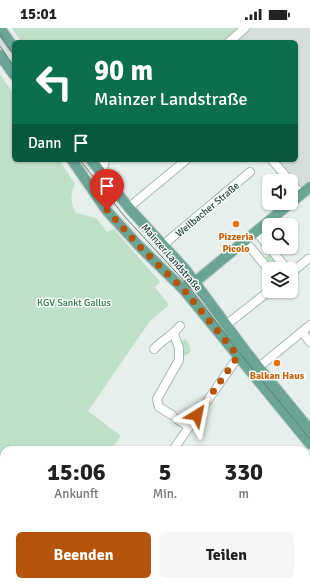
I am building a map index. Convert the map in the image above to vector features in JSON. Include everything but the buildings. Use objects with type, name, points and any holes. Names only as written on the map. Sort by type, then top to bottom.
[{"type":"main road","points":[[0,28],[12,45]]},
{"type":"main road","points":[[0,55],[12,72]]},
{"type":"main road","name":"Mainzer Landstraße","points":[[73,162],[110,214],[196,304],[310,444]]},
{"type":"main road","name":"Mainzer Landstraße","points":[[93,162],[130,209],[195,282],[226,325],[310,430]]},
{"type":"main road","points":[[173,279],[187,284],[195,282],[310,187]]},
{"type":"main road","points":[[207,272],[204,287],[208,300]]},
{"type":"main road","points":[[195,282],[192,294],[196,304]]},
{"type":"street","points":[[231,40],[245,28]]},
{"type":"street","points":[[102,174],[105,162]]},
{"type":"street","points":[[130,209],[133,204],[183,162]]},
{"type":"street","points":[[274,162],[283,174]]},
{"type":"street","name":"Weilbacher Straße","points":[[163,245],[250,172]]},
{"type":"street","points":[[298,191],[301,195]]},
{"type":"street","points":[[256,231],[262,238]]},
{"type":"street","points":[[245,241],[262,262]]},
{"type":"street","points":[[275,254],[281,262]]},
{"type":"street","points":[[298,267],[308,259]]},
{"type":"street","points":[[226,325],[262,297]]},
{"type":"street","points":[[259,367],[310,325]]},
{"type":"street","points":[[154,349],[162,341],[174,334],[180,326]]},
{"type":"street","points":[[302,332],[310,342]]},
{"type":"street","points":[[174,334],[179,348],[179,360],[157,399],[159,407],[189,427]]},
{"type":"street","points":[[179,446],[189,427],[238,356]]},
{"type":"shaded area","points":[[239,28],[310,28],[310,198],[298,184],[298,174],[290,174],[280,162],[298,162],[298,40],[226,40]]},
{"type":"shaded area","points":[[0,32],[12,50],[12,67],[0,49]]},
{"type":"shaded area","points":[[77,162],[88,162],[92,168],[85,174]]},
{"type":"green space","points":[[12,28],[239,28],[226,40],[20,40]]},
{"type":"green space","name":"KGV Sankt Gallus","points":[[0,74],[12,92],[12,162],[60,162],[75,184],[71,199],[76,213],[96,218],[107,232],[114,229],[160,282],[155,287],[169,305],[150,321],[88,411],[121,436],[114,446],[0,446]]},
{"type":"green space","points":[[270,254],[277,262],[266,262],[264,259]]},
{"type":"green space","points":[[185,339],[189,345],[190,353],[183,356],[181,342]]},
{"type":"tram line","points":[[0,35],[12,52]]},
{"type":"tram line","points":[[0,46],[12,64]]},
{"type":"tram line","points":[[82,162],[125,217],[187,284],[238,351],[310,439]]},
{"type":"place","name":"Pizzeria Picolo","points":[[236,224]]},
{"type":"place","name":"Balkan Haus","points":[[277,363]]},
{"type":"route","points":[[107,210],[139,246],[184,290],[238,356],[197,415]]}]
